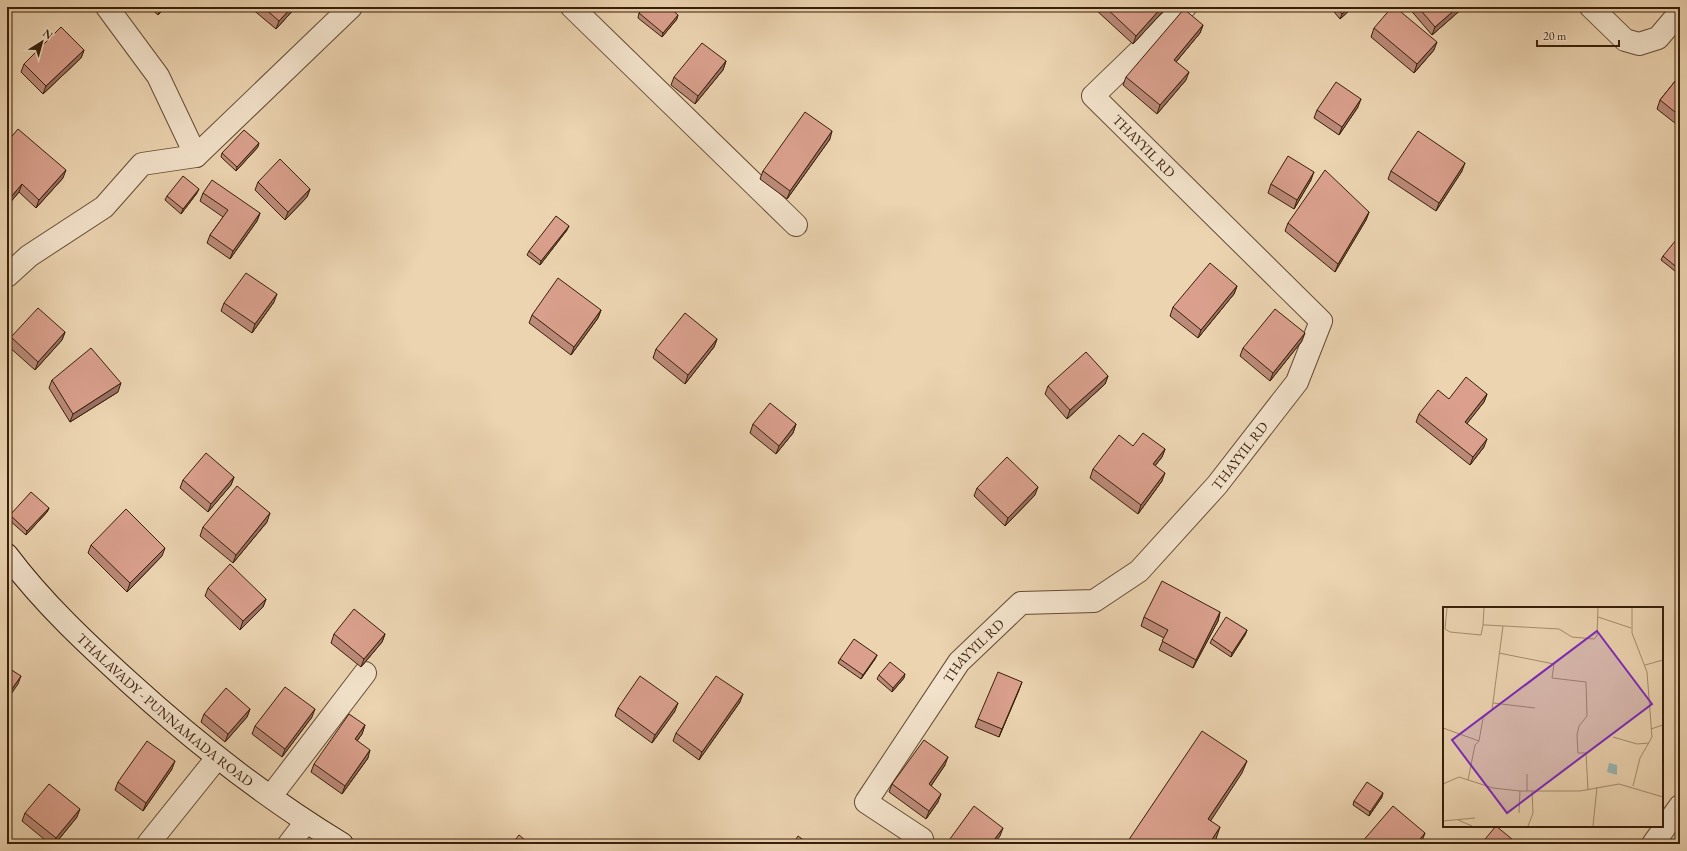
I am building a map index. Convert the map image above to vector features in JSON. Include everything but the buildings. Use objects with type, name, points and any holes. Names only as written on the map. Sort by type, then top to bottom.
[{"type":"street","points":[[107,7],[158,76],[196,156]]},
{"type":"street","points":[[7,276],[29,256],[104,207],[142,164],[196,156],[351,7]]},
{"type":"street","points":[[572,7],[796,225]]},
{"type":"street","name":"THAYYIL RD","points":[[919,844],[922,839],[866,802],[959,662],[1021,603],[1094,601],[1139,571],[1217,486],[1297,382],[1321,321],[1093,96],[1185,7]]},
{"type":"street","points":[[1591,7],[1625,40],[1639,44],[1658,38],[1680,12]]},
{"type":"street","name":"THALAVADY - PUNNAMADA ROAD","points":[[7,555],[29,584],[87,644],[172,721],[217,758],[306,822],[342,844]]},
{"type":"street","points":[[270,796],[366,673]]},
{"type":"street","points":[[148,844],[217,758]]},
{"type":"street","points":[[1653,844],[1680,806]]},
{"type":"street","points":[[288,844],[306,822]]}]
